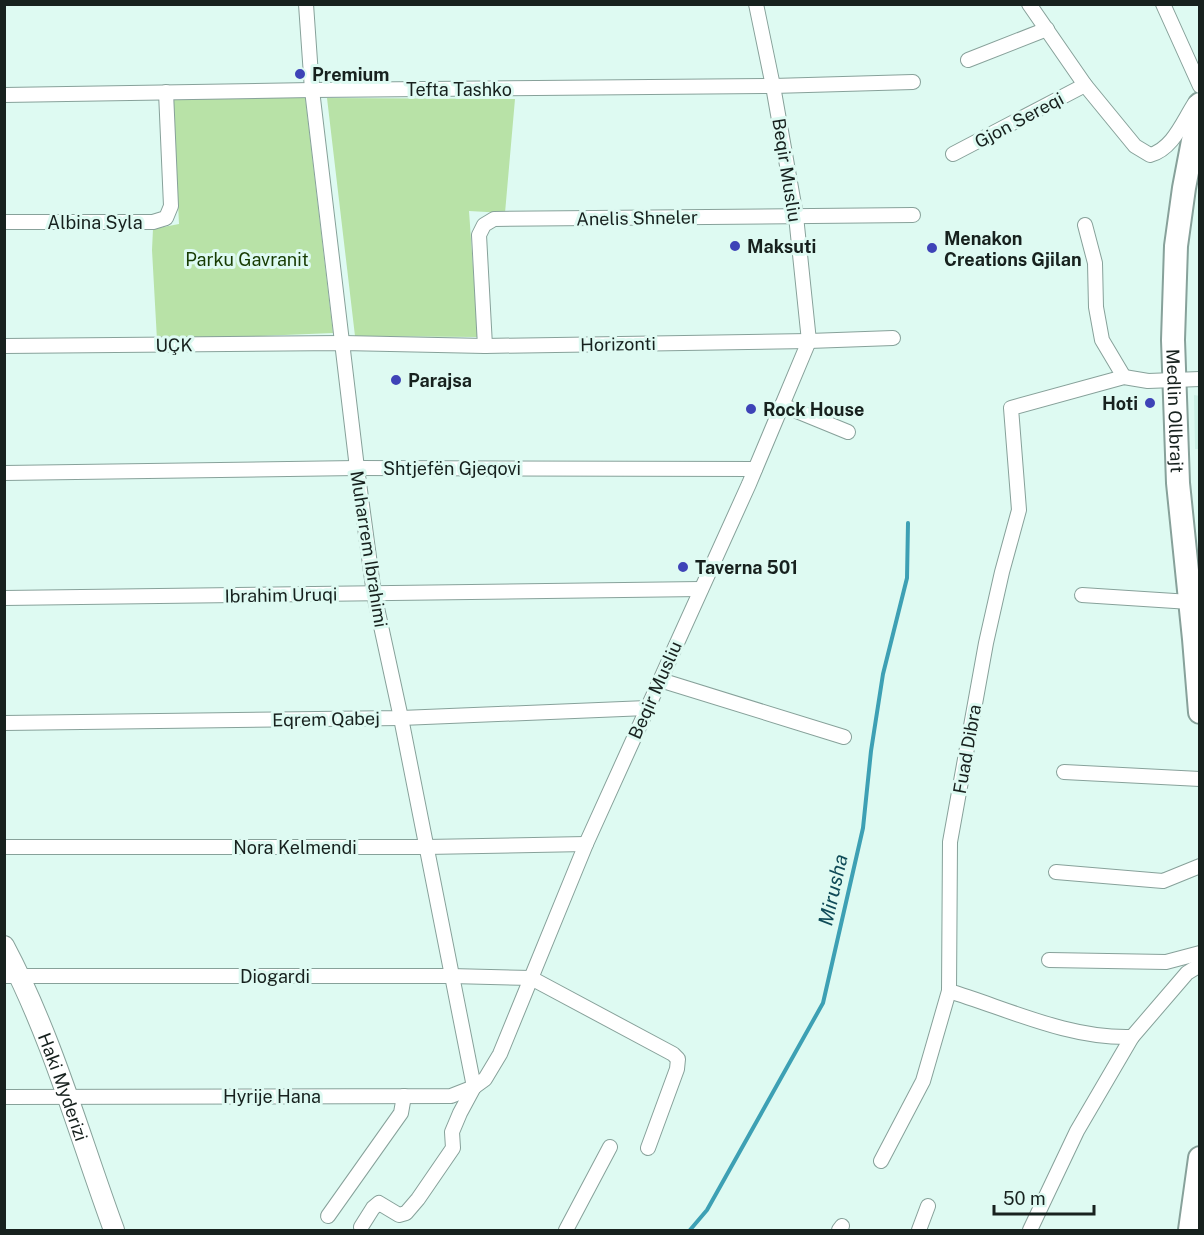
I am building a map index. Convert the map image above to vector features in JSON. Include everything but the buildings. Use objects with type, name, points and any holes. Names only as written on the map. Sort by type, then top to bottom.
[{"type":"main road","name":"Medlin Ollbrajt","points":[[1199,104],[1197,143],[1184,188],[1176,246],[1174,380],[1178,483],[1190,602],[1197,639],[1200,712]]},
{"type":"main road","points":[[1190,1230],[1200,1158]]},
{"type":"street","name":"Muharrem Ibrahimi","points":[[306,4],[312,90],[374,594],[401,718],[474,1087]]},
{"type":"street","name":"Beqir Musliu","points":[[360,1227],[379,1203],[393,1214],[406,1213],[453,1148],[452,1132],[460,1113],[474,1087],[485,1079],[500,1054],[586,844],[755,469],[809,341],[795,216],[773,86],[756,4]]},
{"type":"street","name":"Gjon Sereqi","points":[[1029,4],[1085,85],[1135,146],[1150,155],[1159,153],[1167,147],[1199,104]]},
{"type":"street","points":[[1163,4],[1200,86]]},
{"type":"street","points":[[968,60],[1047,29]]},
{"type":"street","name":"Tefta Tashko","points":[[4,95],[773,86],[913,81]]},
{"type":"street","name":"Gjon Sereqi","points":[[953,154],[1085,85]]},
{"type":"street","name":"Albina Syla","points":[[4,222],[153,222],[166,218],[171,206],[166,92]]},
{"type":"street","name":"Anelis Shneler","points":[[485,346],[479,235],[484,225],[494,219],[913,215]]},
{"type":"street","points":[[1085,225],[1095,263],[1096,307],[1102,340],[1124,377],[1148,381],[1200,380]]},
{"type":"street","name":"Horizonti","points":[[343,343],[485,346],[893,338]]},
{"type":"street","name":"UÇK","points":[[4,346],[343,343]]},
{"type":"street","name":"Fuad Dibra","points":[[881,1161],[924,1081],[949,991],[950,842],[986,644],[1019,510],[1011,408],[1124,377]]},
{"type":"street","points":[[782,405],[848,432]]},
{"type":"street","name":"Shtjefën Gjeqovi","points":[[4,473],[357,468],[755,469]]},
{"type":"street","name":"Ibrahim Uruqi","points":[[4,598],[701,589]]},
{"type":"street","points":[[1082,595],[1190,602]]},
{"type":"street","points":[[660,680],[844,737]]},
{"type":"street","name":"Eqrem Qabej","points":[[4,723],[401,718],[647,708]]},
{"type":"street","points":[[1064,771],[1200,779]]},
{"type":"street","name":"Nora Kelmendi","points":[[4,847],[426,847],[586,844]]},
{"type":"street","points":[[1056,872],[1163,881],[1200,866]]},
{"type":"street","name":"Haki Myderizi","points":[[4,946],[12,976],[69,1096],[114,1230]]},
{"type":"street","points":[[1049,960],[1166,962],[1200,953]]},
{"type":"street","points":[[1030,1230],[1077,1131],[1132,1037],[1187,973],[1200,965]]},
{"type":"street","name":"Diogardi","points":[[12,976],[531,978]]},
{"type":"street","points":[[531,978],[674,1054],[678,1059],[677,1069],[648,1148]]},
{"type":"street","points":[[949,991],[1044,1023],[1110,1038],[1132,1037]]},
{"type":"street","name":"Hyrije Hana","points":[[4,1097],[451,1096],[474,1087]]},
{"type":"street","points":[[328,1216],[401,1113],[404,1096]]},
{"type":"street","points":[[566,1230],[610,1147]]},
{"type":"street","points":[[919,1230],[928,1206]]},
{"type":"shaded area","points":[[1194,395],[1200,396],[1199,449],[1195,449]]},
{"type":"green space","name":"Parku Gavranit","points":[[305,96],[333,333],[157,340],[153,229],[179,224],[173,99]]},
{"type":"green space","points":[[327,98],[515,99],[505,213],[469,211],[478,337],[355,336]]},
{"type":"waterway","name":"Mirusha","points":[[690,1230],[707,1210],[823,1003],[863,828],[871,751],[883,674],[907,578],[908,523]]},
{"type":"place","name":"Premium","points":[[300,74]]},
{"type":"place","name":"Maksuti","points":[[735,246]]},
{"type":"place","name":"Menakon Creations Gjilan","points":[[932,248]]},
{"type":"place","name":"Parajsa","points":[[396,380]]},
{"type":"place","name":"Hoti","points":[[1150,403]]},
{"type":"place","name":"Rock House","points":[[751,409]]},
{"type":"place","name":"Taverna 501","points":[[683,567]]}]
